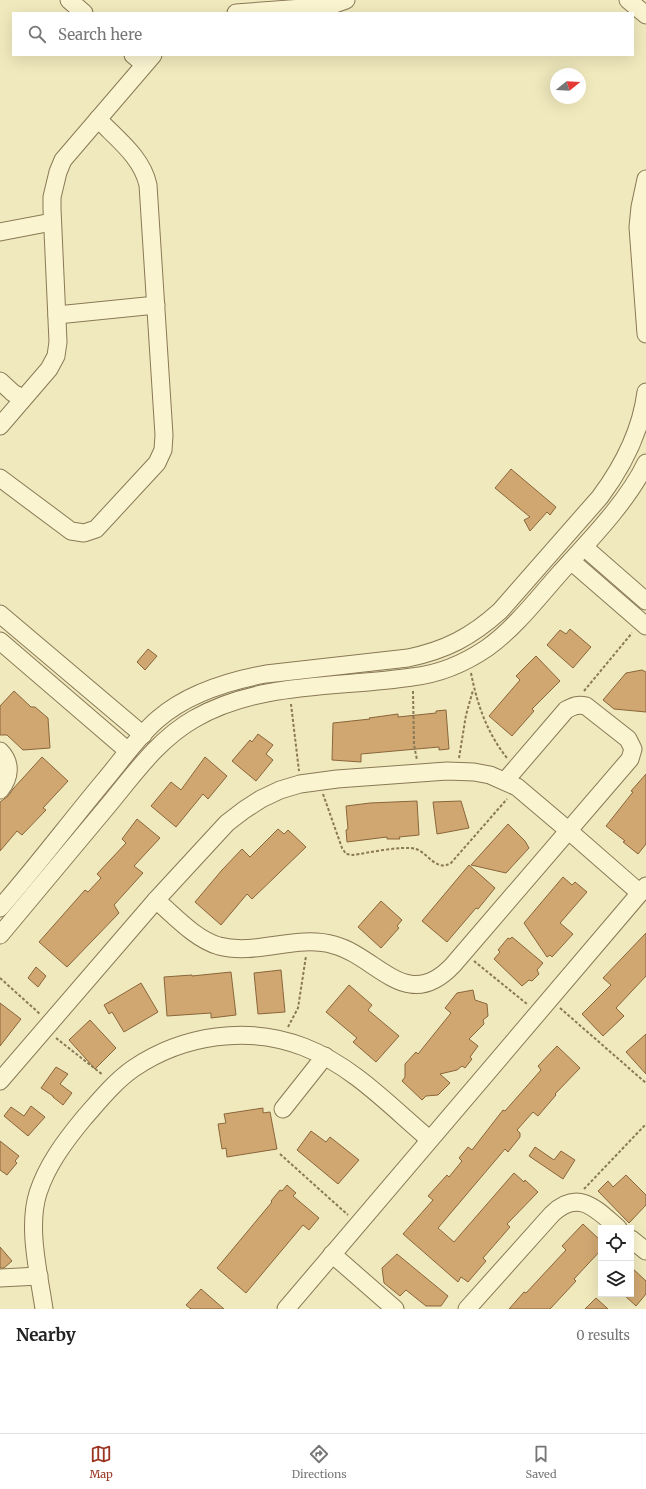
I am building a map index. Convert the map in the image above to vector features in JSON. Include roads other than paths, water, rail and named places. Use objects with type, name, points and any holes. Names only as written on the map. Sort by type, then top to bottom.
[{"type":"street","points":[[69,0],[83,12]]},
{"type":"street","points":[[249,12],[329,6],[346,0]]},
{"type":"street","points":[[628,0],[646,15]]},
{"type":"street","points":[[0,426],[49,369],[56,356],[58,342],[52,222],[54,190],[63,160],[98,119],[143,58]]},
{"type":"street","points":[[0,478],[71,531],[84,534],[96,529],[157,463],[163,450],[164,435],[148,185],[146,176],[138,160],[98,119]]},
{"type":"street","points":[[646,179],[638,227],[646,334]]},
{"type":"street","points":[[0,232],[52,222]]},
{"type":"street","points":[[57,315],[156,305]]},
{"type":"street","points":[[0,381],[14,393],[23,398]]},
{"type":"street","points":[[0,908],[128,751],[157,719],[177,705],[212,688],[242,678],[408,658],[429,654],[467,637],[484,625],[508,601],[600,497],[614,478],[634,439],[646,392]]},
{"type":"street","points":[[0,935],[142,764],[173,732],[194,719],[227,703],[262,693],[413,677],[431,674],[468,660],[500,638],[524,614],[584,547],[634,485],[646,463]]},
{"type":"street","points":[[584,547],[646,601]]},
{"type":"street","points":[[571,561],[644,624]]},
{"type":"street","points":[[508,601],[524,614]]},
{"type":"street","points":[[0,614],[143,735]]},
{"type":"street","points":[[0,641],[128,751]]},
{"type":"street","points":[[156,900],[204,940],[219,946],[234,949],[309,941],[322,942],[347,950],[402,983],[413,985],[434,981],[444,976],[630,760],[633,749],[628,739],[586,706],[581,705],[570,707],[566,710],[512,779]]},
{"type":"street","points":[[0,751],[7,762],[9,770],[5,785],[0,790]]},
{"type":"street","points":[[0,1081],[156,900],[227,823],[261,799],[280,790],[318,780],[458,770],[512,779],[569,831],[643,889],[286,1309]]},
{"type":"street","points":[[47,851],[61,862]]},
{"type":"street","points":[[44,1309],[35,1243],[34,1219],[38,1195],[46,1172],[76,1128],[115,1085],[133,1069],[157,1055],[182,1044],[208,1038],[232,1035],[256,1036],[303,1046],[344,1067],[429,1139]]},
{"type":"street","points":[[283,1109],[325,1056]]},
{"type":"street","points":[[467,1309],[560,1207],[570,1203],[591,1205],[614,1225]]},
{"type":"street","points":[[634,1241],[646,1251]]},
{"type":"street","points":[[332,1254],[395,1309]]},
{"type":"street","points":[[0,1278],[39,1276]]}]
